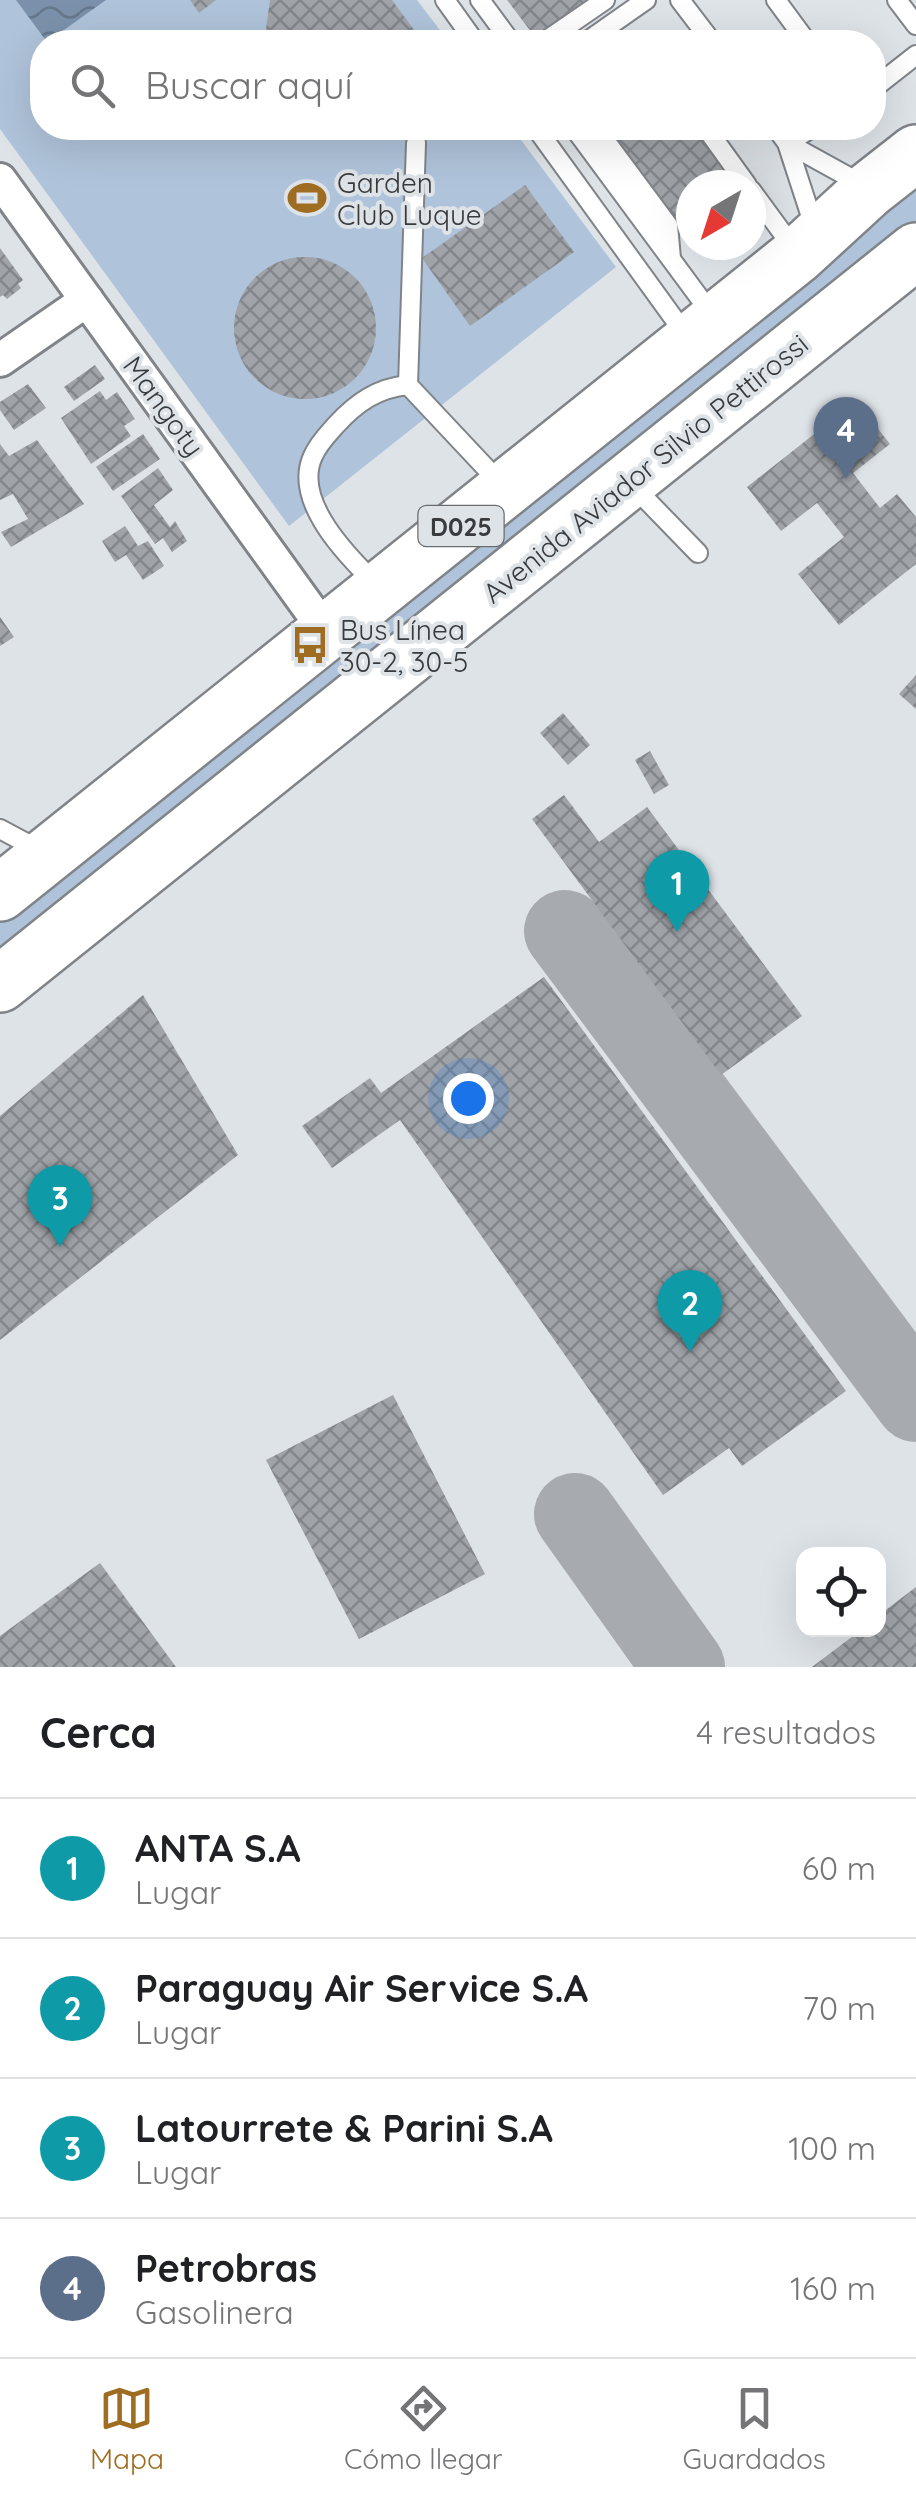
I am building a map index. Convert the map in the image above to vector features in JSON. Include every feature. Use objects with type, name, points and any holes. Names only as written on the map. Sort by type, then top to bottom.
[{"type":"highway","name":"D025","points":[[0,892],[704,331],[916,153]]},
{"type":"highway","name":"Avenida Aviador Silvio Pettirossi","points":[[0,984],[916,251]]},
{"type":"street","name":"Mangoty","points":[[0,180],[327,633]]},
{"type":"street","points":[[0,360],[88,300]]},
{"type":"lane","points":[[445,0],[466,30]]},
{"type":"lane","points":[[480,0],[502,30]]},
{"type":"lane","points":[[561,30],[605,0]]},
{"type":"lane","points":[[603,30],[646,0]]},
{"type":"lane","points":[[776,0],[797,30]]},
{"type":"lane","points":[[897,0],[916,25]]},
{"type":"lane","points":[[691,4],[705,30]]},
{"type":"lane","points":[[886,79],[916,56]]},
{"type":"lane","points":[[546,140],[704,331]]},
{"type":"lane","points":[[583,140],[671,258],[704,331]]},
{"type":"lane","points":[[605,140],[668,225],[671,258]]},
{"type":"lane","points":[[715,140],[736,170]]},
{"type":"lane","points":[[782,140],[808,246]]},
{"type":"lane","points":[[789,140],[870,188]]},
{"type":"lane","points":[[416,143],[408,385],[506,490]]},
{"type":"lane","points":[[766,205],[808,246]]},
{"type":"lane","points":[[382,590],[341,549],[324,521],[308,490],[312,458],[350,409],[384,388],[408,385]]},
{"type":"lane","points":[[628,481],[695,553]]},
{"type":"lane","points":[[0,829],[48,854]]},
{"type":"shaded area","name":"Garden Club Luque","points":[[0,0],[417,0],[440,30],[30,30],[30,140],[521,140],[616,267],[289,526],[0,129]]},
{"type":"shaded area","points":[[916,182],[916,229],[0,961],[0,915]]},
{"type":"water","points":[[16,0],[106,0],[64,30],[38,30]]},
{"type":"building","points":[[190,0],[216,0],[199,13]]},
{"type":"building","points":[[270,0],[392,0],[414,30],[266,30]]},
{"type":"building","points":[[507,0],[593,0],[553,30],[530,30]]},
{"type":"building","points":[[613,140],[702,140],[725,170],[676,170],[676,216],[671,220]]},
{"type":"building","points":[[525,185],[574,252],[470,326],[422,258]]},
{"type":"building","points":[[0,248],[23,280],[18,284],[21,288],[7,299],[0,297]]},
{"type":"building","points":[[305,257],[332,262],[355,278],[371,301],[376,328],[371,355],[355,378],[332,394],[305,399],[278,394],[255,378],[239,355],[234,328],[239,301],[255,278],[278,262]]},
{"type":"building","points":[[95,365],[105,379],[74,401],[64,387]]},
{"type":"building","points":[[28,384],[46,408],[14,430],[0,410],[0,402]]},
{"type":"building","points":[[100,391],[106,400],[117,392],[135,419],[124,426],[131,436],[91,464],[61,418]]},
{"type":"building","points":[[856,401],[890,444],[853,473],[880,508],[897,494],[916,517],[916,564],[839,625],[798,574],[844,537],[817,503],[781,531],[747,487]]},
{"type":"building","points":[[143,434],[160,459],[113,491],[96,467]]},
{"type":"building","points":[[37,440],[84,504],[11,547],[1,532],[28,519],[13,494],[0,500],[0,444],[9,456]]},
{"type":"building","points":[[158,468],[173,490],[154,505],[170,527],[175,521],[187,541],[172,552],[163,538],[155,544],[121,496]]},
{"type":"building","points":[[125,526],[138,546],[148,541],[164,566],[143,580],[126,555],[115,562],[102,541]]},
{"type":"building","points":[[0,617],[14,637],[0,646]]},
{"type":"building","points":[[916,675],[916,709],[899,694]]},
{"type":"building","points":[[563,713],[590,745],[568,765],[540,733]]},
{"type":"building","points":[[650,751],[669,785],[654,794],[635,760]]},
{"type":"building","points":[[564,795],[599,842],[647,807],[802,1016],[721,1075],[532,819]]},
{"type":"building","points":[[544,977],[846,1391],[742,1466],[729,1448],[663,1495],[400,1120],[332,1168],[302,1126],[370,1078],[381,1093]]},
{"type":"building","points":[[143,995],[238,1155],[0,1340],[0,1116]]},
{"type":"building","points":[[393,1395],[485,1574],[359,1639],[266,1460]]},
{"type":"building","points":[[100,1563],[176,1667],[0,1667],[0,1636]]},
{"type":"building","points":[[916,1587],[916,1667],[812,1667],[852,1637],[886,1637],[886,1610]]},
{"type":"taxiway","points":[[565,931],[916,1401]]},
{"type":"taxiway","points":[[575,1514],[684,1667]]},
{"type":"place","name":"Garden Club Luque","points":[[307,198]]},
{"type":"place","name":"Petrobras","points":[[846,479]]},
{"type":"place","name":"Bus Línea 30-2, 30-5","points":[[310,645]]},
{"type":"place","name":"ANTA S.A","points":[[677,932]]},
{"type":"place","name":"Latourrete & Parini S.A","points":[[60,1247]]},
{"type":"place","name":"Paraguay Air Service S.A","points":[[690,1352]]}]
